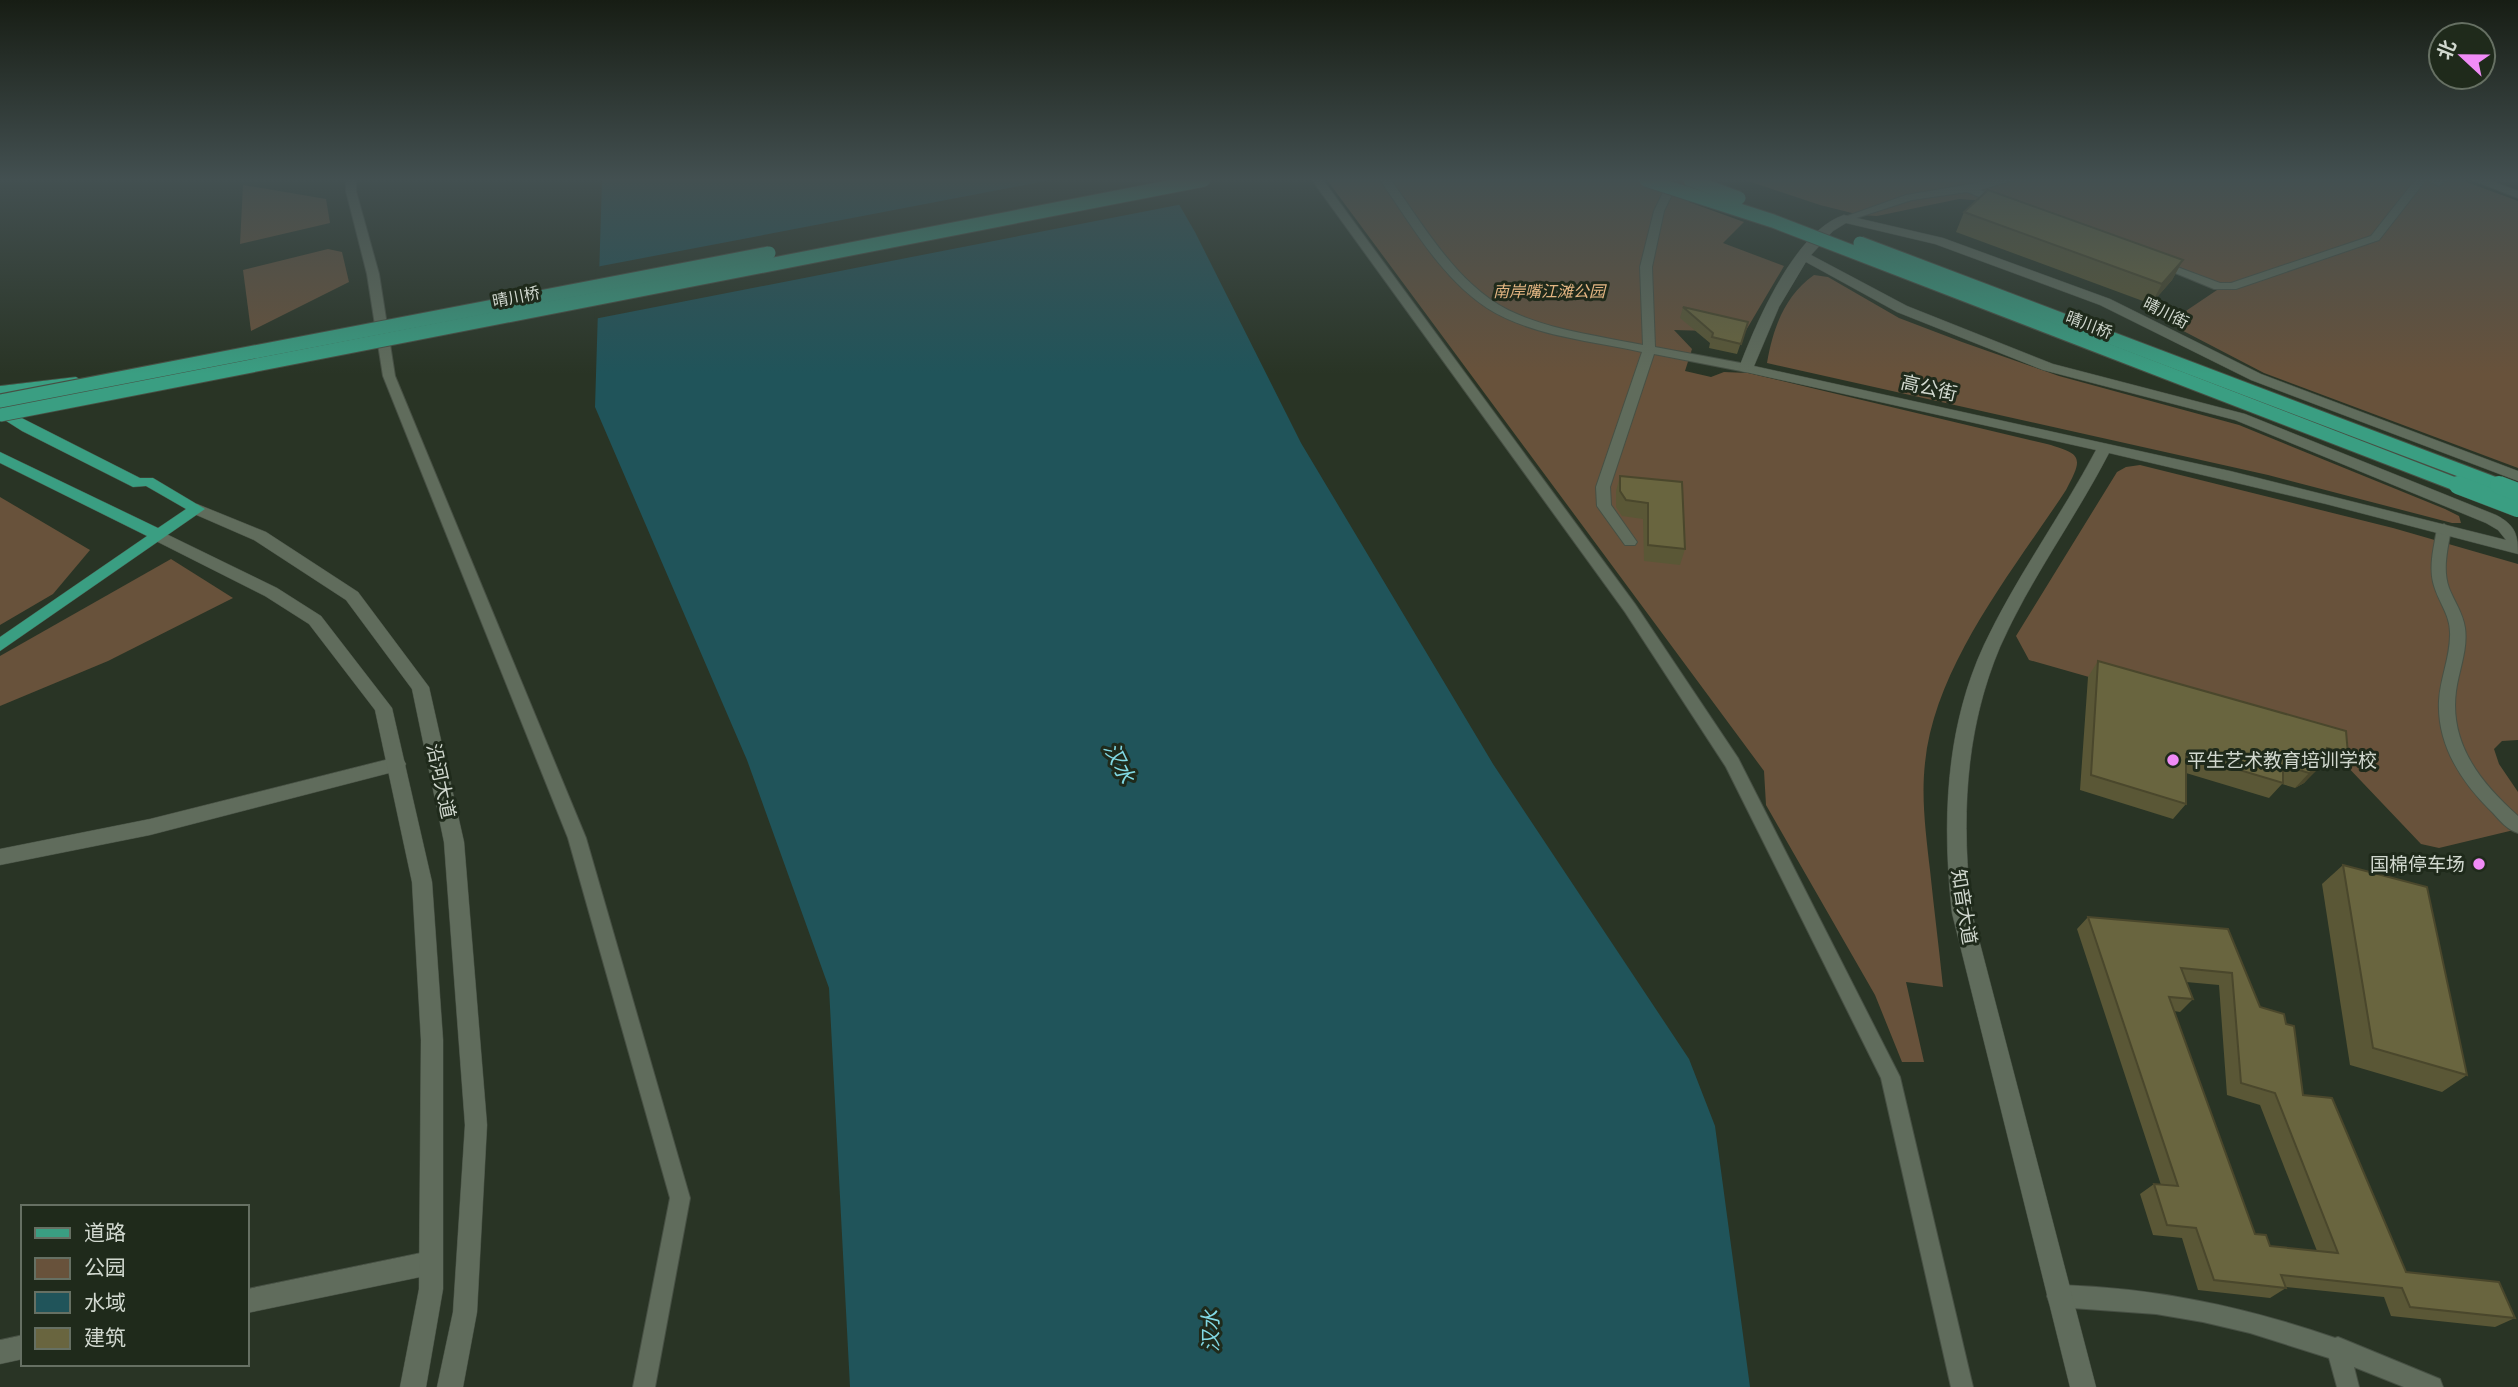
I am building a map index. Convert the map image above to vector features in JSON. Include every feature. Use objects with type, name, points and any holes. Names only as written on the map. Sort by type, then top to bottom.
[{"type":"main road","name":"晴川桥","points":[[0,401],[810,245]]},
{"type":"main road","name":"晴川桥","points":[[0,413],[869,245]]},
{"type":"main road","points":[[1746,368],[1772,306],[1815,245]]},
{"type":"main road","name":"晴川桥","points":[[1832,245],[2518,508]]},
{"type":"main road","name":"晴川桥","points":[[1862,245],[2518,492]]},
{"type":"main road","name":"晴川街","points":[[1949,245],[2105,302],[2256,377],[2518,476]]},
{"type":"main road","points":[[1805,257],[1902,309],[2048,367],[2240,417],[2478,513],[2504,526],[2518,547]]},
{"type":"main road","name":"高公街","points":[[1746,368],[2105,447],[2518,547]]},
{"type":"main road","points":[[0,390],[163,370]]},
{"type":"main road","name":"沿河大道","points":[[0,413],[138,483],[148,481],[197,509],[260,536],[352,596],[421,687],[454,842],[476,1125],[466,1312],[450,1387]]},
{"type":"main road","name":"知音大道","points":[[2083,1387],[1962,913],[1957,880],[1955,812],[1962,752],[1975,688],[2014,606],[2081,496],[2105,447]]},
{"type":"main road","name":"沿河大道","points":[[0,457],[271,592],[315,620],[383,708],[422,882],[432,1040],[431,1289],[414,1387]]},
{"type":"main road","points":[[0,645],[197,509]]},
{"type":"main road","points":[[0,857],[150,827],[397,764]]},
{"type":"main road","points":[[248,1301],[430,1263]]},
{"type":"main road","points":[[0,1352],[21,1347]]},
{"type":"lane","points":[[365,245],[373,274],[389,376],[577,838],[680,1198],[643,1387]]},
{"type":"lane","points":[[1364,245],[1630,608],[1732,763],[1890,1077],[1962,1387]]},
{"type":"lane","name":"高公街","points":[[1433,245],[1445,261],[1491,305],[1511,316],[1649,351],[1746,368]]},
{"type":"lane","points":[[1630,542],[1604,506],[1603,488],[1649,351],[1646,267],[1651,245]]},
{"type":"lane","points":[[2143,258],[2218,287],[2232,287],[2355,245]]},
{"type":"lane","points":[[2444,529],[2440,582],[2459,633],[2446,702],[2456,754],[2469,775],[2518,826]]},
{"type":"lane","points":[[2058,1296],[2104,1296],[2191,1308],[2238,1318],[2338,1348],[2432,1387]]},
{"type":"lane","points":[[2338,1348],[2348,1387]]},
{"type":"green space","name":"南岸嘴江滩公园","points":[[1375,245],[1728,245],[1784,266],[1745,332],[1674,330],[1692,349],[1685,371],[1711,377],[1724,372],[1748,373],[2047,444],[2068,451],[2076,459],[2075,471],[2066,490],[1979,620],[1960,655],[1932,726],[1925,763],[1924,803],[1943,987],[1906,982],[1924,1062],[1902,1062],[1875,995],[1766,805],[1764,771]]},
{"type":"green space","points":[[2124,245],[2518,245],[2518,468],[2264,373],[2168,323],[2222,284]]},
{"type":"green space","points":[[328,249],[342,252],[349,282],[251,331],[243,270]]},
{"type":"green space","points":[[1814,275],[1828,277],[1899,318],[1962,342],[2059,376],[2239,425],[2445,509],[2459,516],[2461,523],[2452,523],[2268,475],[1767,363],[1782,314],[1795,293]]},
{"type":"green space","points":[[2140,465],[2393,528],[2518,564],[2518,740],[2502,741],[2494,749],[2499,764],[2518,792],[2518,829],[2439,848],[2421,844],[2343,762],[2342,749],[2029,660],[2016,636],[2117,472],[2126,467]]},
{"type":"green space","points":[[0,497],[90,550],[53,594],[0,625]]},
{"type":"green space","points":[[171,559],[233,598],[108,661],[0,706],[0,656]]},
{"type":"water","name":"汉水","points":[[600,245],[1201,245],[1301,443],[1493,764],[1689,1059],[1715,1126],[1750,1387],[850,1387],[829,988],[747,760],[595,407]]},
{"type":"pier","points":[[712,245],[974,245],[594,319],[596,267]]},
{"type":"building","points":[[2054,245],[2140,245],[2183,260],[2162,284]]},
{"type":"building","points":[[1683,307],[1748,322],[1741,344],[1712,337],[1713,333]]},
{"type":"building","points":[[1620,476],[1682,482],[1685,549],[1648,545],[1648,503],[1626,500],[1620,491]]},
{"type":"building","points":[[2098,661],[2346,731],[2348,754],[2327,748],[2319,768],[2309,773],[2283,765],[2283,783],[2186,754],[2186,804],[2091,775]]},
{"type":"building","points":[[2343,865],[2427,887],[2467,1075],[2373,1048]]},
{"type":"building","points":[[2088,917],[2228,929],[2260,1007],[2284,1014],[2286,1024],[2294,1026],[2303,1095],[2332,1098],[2406,1272],[2499,1282],[2515,1318],[2410,1307],[2402,1288],[2281,1275],[2286,1288],[2214,1280],[2196,1228],[2167,1225],[2154,1184],[2178,1186]],"holes":[[[2181,968],[2232,973],[2241,1083],[2275,1093],[2338,1253],[2270,1246],[2266,1235],[2255,1234],[2169,997],[2193,999]]]},
{"type":"place","name":"平生艺术教育培训学校","points":[[2173,760]]},
{"type":"place","name":"国棉停车场","points":[[2479,864]]}]
